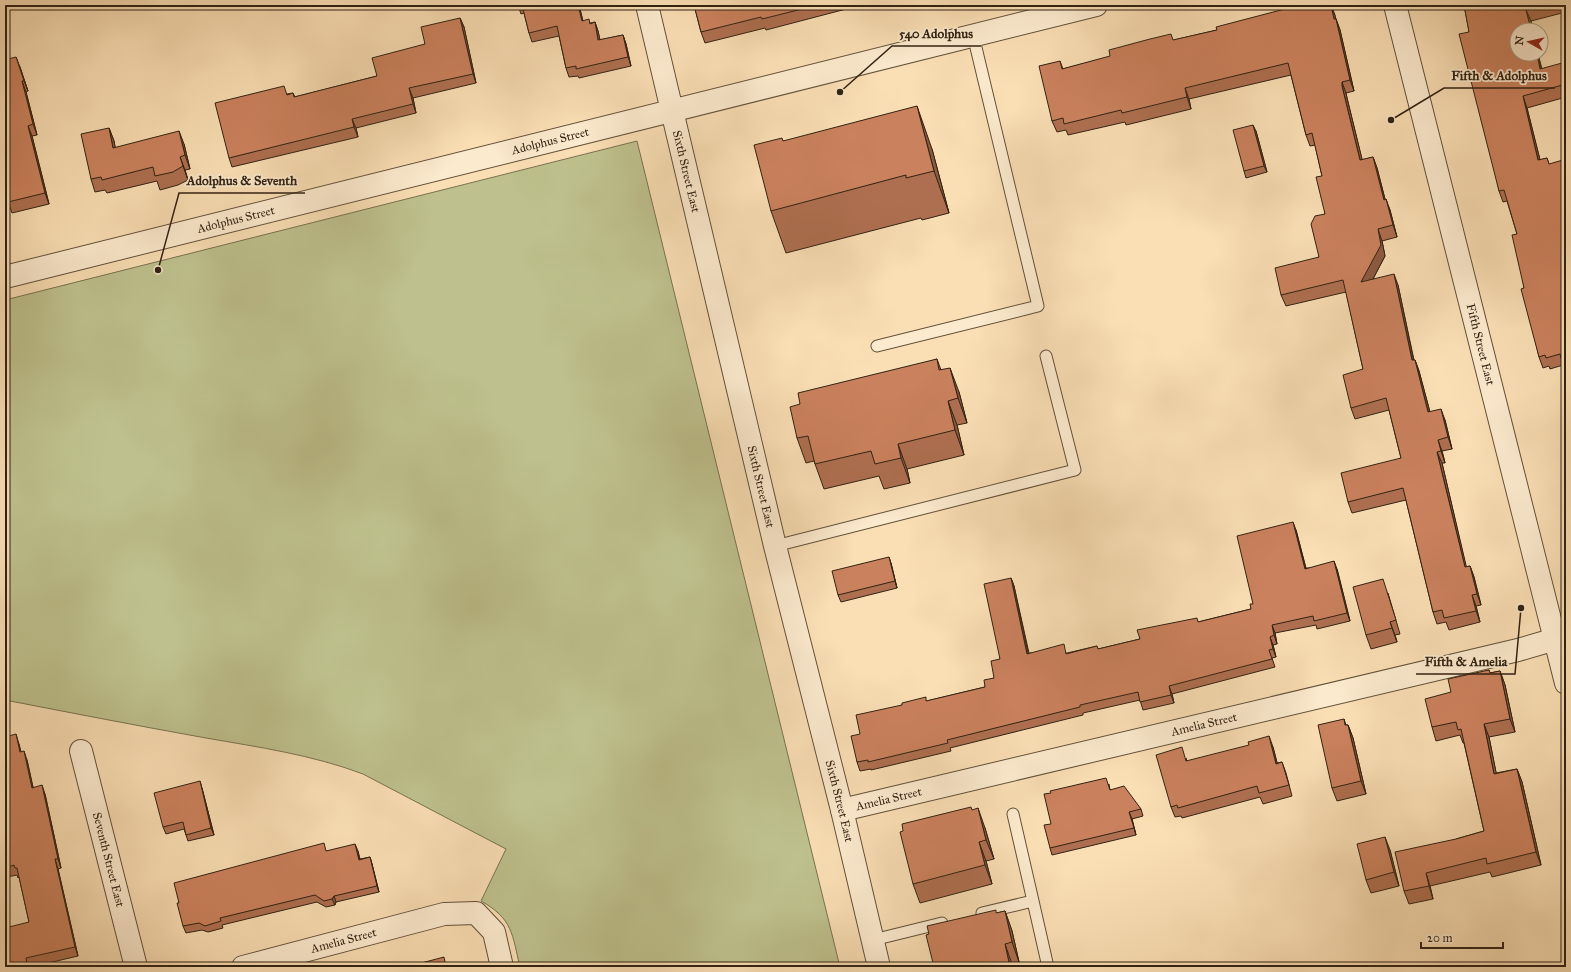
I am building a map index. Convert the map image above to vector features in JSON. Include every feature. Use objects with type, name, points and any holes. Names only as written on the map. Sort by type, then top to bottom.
[{"type":"street","name":"Sixth Street East","points":[[647,5],[775,546],[842,810],[879,967]]},
{"type":"street","name":"Adolphus Street","points":[[5,277],[1096,5]]},
{"type":"street","name":"Fifth Street East","points":[[1394,5],[1561,638],[1566,683]]},
{"type":"street","name":"Amelia Street","points":[[842,810],[1561,638]]},
{"type":"street","name":"Seventh Street East","points":[[81,751],[136,967]]},
{"type":"street","name":"Amelia Street","points":[[243,967],[444,914],[476,913],[494,932],[502,967]]},
{"type":"lane","points":[[878,346],[1038,306],[973,35]]},
{"type":"lane","points":[[775,546],[1075,470],[1046,356]]},
{"type":"lane","points":[[1013,814],[1048,967]]},
{"type":"lane","points":[[972,916],[1033,901]]},
{"type":"lane","points":[[873,940],[949,922]]},
{"type":"green space","points":[[637,141],[840,967],[520,967],[510,928],[499,914],[481,901],[506,849],[363,774],[344,767],[285,752],[5,700],[5,300]]},
{"type":"building","points":[[522,5],[578,5],[582,21],[589,19],[590,24],[595,22],[598,40],[623,35],[628,57],[576,69],[576,66],[566,68],[557,26],[529,33]]},
{"type":"building","points":[[694,5],[818,5],[701,32]]},
{"type":"building","points":[[1300,5],[1309,5],[1310,9],[1331,5],[1334,19],[1336,19],[1350,80],[1342,82],[1342,86],[1360,160],[1373,157],[1384,200],[1386,199],[1393,225],[1378,229],[1381,245],[1361,282],[1394,274],[1412,360],[1415,360],[1428,412],[1441,409],[1448,437],[1438,440],[1441,451],[1437,452],[1465,567],[1470,566],[1477,594],[1472,595],[1476,611],[1444,618],[1442,610],[1433,612],[1403,488],[1348,502],[1341,473],[1401,458],[1386,398],[1351,408],[1343,375],[1363,369],[1343,280],[1281,295],[1275,268],[1319,257],[1311,224],[1315,216],[1325,214],[1316,177],[1322,176],[1312,133],[1306,135],[1288,63],[1185,88],[1187,97],[1122,113],[1121,110],[1064,124],[1063,118],[1052,121],[1039,66],[1060,61],[1062,69],[1110,56],[1109,50],[1171,34],[1173,40],[1217,30],[1216,27]]},
{"type":"building","points":[[1464,5],[1545,5],[1526,10],[1529,22],[1509,22],[1509,62],[1539,62],[1540,69],[1562,63],[1566,84],[1523,96],[1538,160],[1547,158],[1549,164],[1563,160],[1566,172],[1566,376],[1560,354],[1546,358],[1545,355],[1539,357],[1521,289],[1524,288],[1512,235],[1517,234],[1504,190],[1499,191],[1459,34],[1469,32]]},
{"type":"building","points":[[460,18],[473,74],[409,88],[413,104],[352,119],[354,127],[229,158],[215,103],[284,86],[287,95],[293,93],[294,97],[377,76],[372,58],[425,44],[421,27]]},
{"type":"building","points":[[5,46],[8,59],[16,57],[24,81],[22,81],[33,124],[28,126],[45,193],[8,202],[5,188]]},
{"type":"building","points":[[917,106],[934,171],[906,178],[906,175],[771,211],[754,145],[782,138],[783,141]]},
{"type":"building","points":[[1253,125],[1264,166],[1244,171],[1233,130]]},
{"type":"building","points":[[109,128],[113,148],[179,131],[185,155],[180,157],[183,166],[173,172],[155,176],[153,167],[102,180],[101,177],[91,179],[81,134]]},
{"type":"building","points":[[937,359],[939,370],[950,368],[958,398],[948,401],[955,430],[898,444],[901,458],[875,464],[871,451],[815,464],[808,436],[797,438],[790,407],[800,404],[798,393]]},
{"type":"building","points":[[1293,522],[1305,569],[1334,561],[1347,613],[1314,621],[1313,616],[1272,625],[1274,635],[1270,637],[1273,649],[1269,650],[1272,659],[1169,686],[1171,695],[1140,702],[1138,692],[1080,705],[1080,707],[947,740],[948,743],[868,762],[868,760],[857,762],[851,736],[860,734],[856,715],[902,705],[902,703],[926,697],[926,701],[985,687],[984,680],[994,678],[991,661],[1000,659],[984,584],[1011,578],[1027,654],[1064,644],[1066,654],[1097,646],[1098,649],[1140,639],[1137,630],[1197,618],[1198,622],[1251,609],[1250,604],[1253,604],[1237,536]]},
{"type":"building","points":[[889,557],[895,581],[838,595],[832,571]]},
{"type":"building","points":[[1383,579],[1396,620],[1390,622],[1392,628],[1366,635],[1353,587]]},
{"type":"building","points":[[1489,670],[1490,673],[1500,671],[1510,719],[1484,724],[1494,774],[1517,769],[1536,852],[1487,864],[1486,858],[1426,873],[1429,886],[1404,891],[1395,852],[1456,839],[1484,831],[1461,729],[1458,730],[1456,722],[1432,727],[1425,699],[1451,692],[1448,679]]},
{"type":"building","points":[[1344,719],[1345,725],[1348,725],[1361,781],[1332,788],[1318,725]]},
{"type":"building","points":[[16,734],[20,752],[24,751],[32,788],[42,785],[58,859],[55,859],[75,947],[26,958],[27,964],[17,967],[5,967],[5,928],[29,922],[17,868],[15,868],[14,865],[5,868],[5,737]]},
{"type":"building","points":[[1269,736],[1276,764],[1282,762],[1289,785],[1259,793],[1257,786],[1178,808],[1177,805],[1171,807],[1156,755],[1182,747],[1186,761],[1249,745],[1248,742]]},
{"type":"building","points":[[1106,778],[1110,790],[1124,786],[1141,809],[1129,812],[1134,828],[1050,848],[1044,825],[1051,824],[1044,794],[1051,793],[1050,791]]},
{"type":"building","points":[[200,781],[211,828],[186,835],[183,822],[163,827],[154,793]]},
{"type":"building","points":[[971,807],[972,810],[978,808],[986,840],[979,842],[985,865],[913,884],[900,832],[903,831],[902,824]]},
{"type":"building","points":[[1385,837],[1394,872],[1366,880],[1357,844]]},
{"type":"building","points":[[324,843],[326,851],[355,844],[359,860],[370,857],[377,886],[334,896],[332,899],[324,901],[315,895],[220,918],[221,921],[205,926],[199,923],[183,926],[174,883]]},
{"type":"building","points":[[996,910],[996,913],[1005,911],[1012,942],[1005,944],[1010,967],[934,967],[926,935],[929,934],[927,926]]},
{"type":"building","points":[[444,957],[446,967],[410,967],[410,966]]},
{"type":"place","name":"540 Adolphus","points":[[840,92]]},
{"type":"place","name":"Fifth & Adolphus","points":[[1391,120]]},
{"type":"place","name":"Adolphus & Seventh","points":[[158,270]]},
{"type":"place","name":"Fifth & Amelia","points":[[1521,608]]}]
